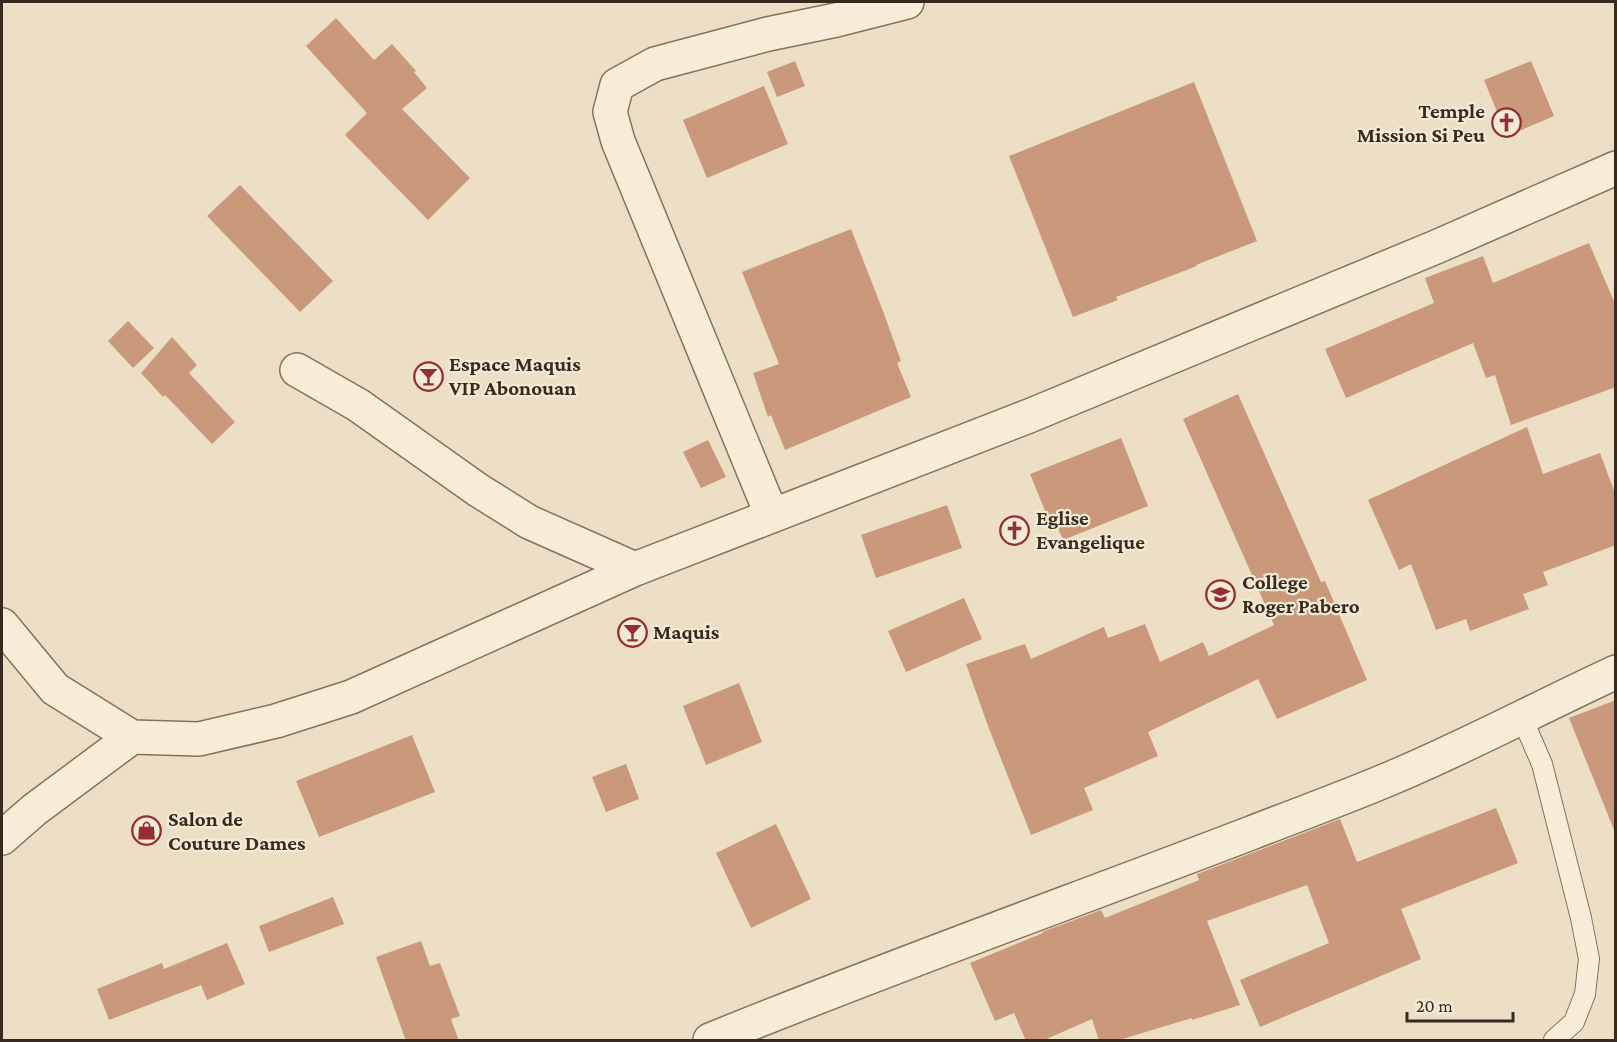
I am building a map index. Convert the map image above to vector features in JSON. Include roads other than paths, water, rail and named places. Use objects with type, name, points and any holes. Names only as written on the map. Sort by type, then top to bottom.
[{"type":"street","points":[[772,516],[618,141],[610,112],[617,85],[655,64],[768,34],[907,2]]},
{"type":"street","points":[[2,625],[55,689],[132,737],[199,739],[276,721],[351,697],[635,569],[1040,412],[1425,251],[1616,168]]},
{"type":"street","points":[[297,370],[358,405],[478,490],[529,522],[635,569]]},
{"type":"street","points":[[710,1041],[812,999],[1388,780],[1459,749],[1616,672]]},
{"type":"street","points":[[2,838],[33,810],[132,737]]},
{"type":"lane","points":[[1522,718],[1542,764],[1581,918],[1589,959],[1585,994],[1575,1022],[1554,1041]]},
{"type":"place","name":"Temple Mission Si Peu","points":[[1506,123]]},
{"type":"place","name":"Espace Maquis VIP Abonouan","points":[[428,376]]},
{"type":"place","name":"Eglise Evangelique","points":[[1015,530]]},
{"type":"place","name":"College Roger Pabero","points":[[1221,594]]},
{"type":"place","name":"Maquis","points":[[632,632]]},
{"type":"place","name":"Salon de Couture Dames","points":[[147,831]]}]
